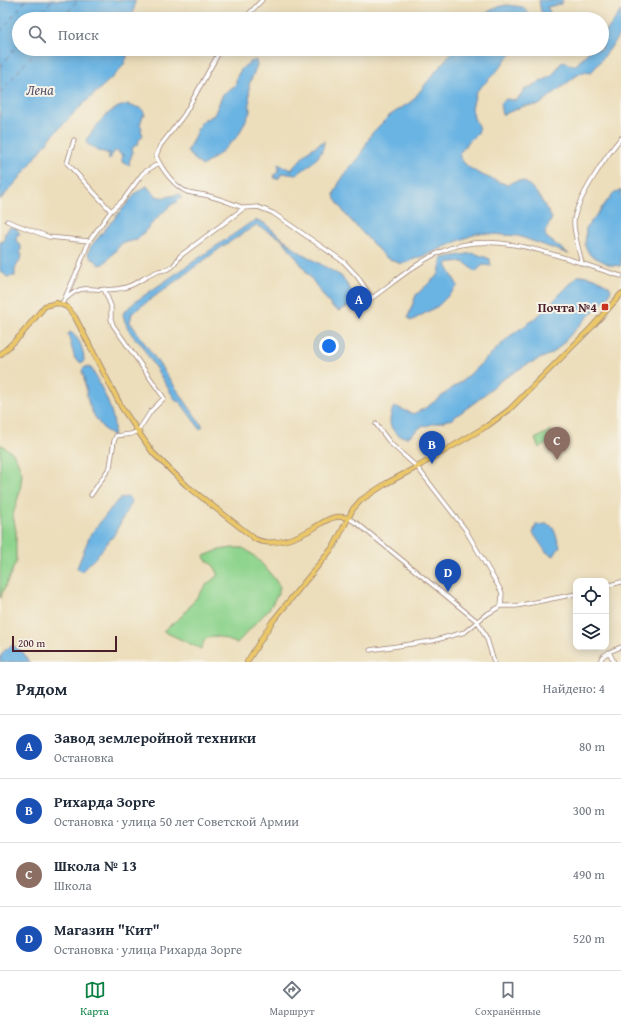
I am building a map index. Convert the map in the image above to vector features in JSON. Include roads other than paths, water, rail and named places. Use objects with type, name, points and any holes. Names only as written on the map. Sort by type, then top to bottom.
[{"type":"main road","points":[[247,662],[272,622],[334,546],[348,518],[361,500],[387,483],[486,426],[509,410],[592,327],[621,294]]},
{"type":"main road","points":[[0,355],[20,336],[45,306],[62,304],[75,316],[119,403],[154,453],[186,485],[255,539],[260,542],[284,540],[304,533],[333,517],[348,518]]},
{"type":"street","points":[[251,12],[262,0]]},
{"type":"street","points":[[217,56],[184,115],[158,150],[156,156],[159,163],[177,186],[182,190],[209,196],[244,208]]},
{"type":"street","points":[[582,264],[574,222],[578,208],[590,183],[613,147],[621,138]]},
{"type":"street","points":[[74,140],[67,163],[111,211]]},
{"type":"street","points":[[62,304],[89,241],[111,211],[123,200],[143,173],[159,163]]},
{"type":"street","points":[[62,304],[69,296],[79,290],[86,288],[116,290],[130,287],[150,275],[168,269],[173,266],[180,256],[244,208],[251,206],[258,207],[273,214],[344,262],[357,276],[372,298],[429,258],[450,247],[474,242],[496,242],[518,245],[621,276]]},
{"type":"street","points":[[7,220],[49,237],[89,241]]},
{"type":"street","points":[[91,495],[110,467],[116,436],[131,434],[138,431],[151,410],[164,398],[113,325],[111,319],[111,306],[104,289]]},
{"type":"street","points":[[376,424],[391,444],[416,467],[465,529],[502,593],[501,606]]},
{"type":"street","points":[[348,518],[358,524],[478,622],[487,639],[494,662]]},
{"type":"street","points":[[609,585],[621,582]]},
{"type":"street","points":[[370,650],[440,639],[465,632],[484,616],[501,606],[516,606],[573,595]]},
{"type":"street","points":[[600,662],[602,657],[609,652],[621,647]]},
{"type":"street","points":[[609,652],[614,662]]},
{"type":"water","name":"Лена","points":[[0,0],[135,0],[134,12],[12,12],[12,56],[127,56],[124,64],[118,72],[76,111],[52,136],[19,179],[0,200]]},
{"type":"water","points":[[539,0],[563,0],[561,4],[547,7],[550,12],[541,12]]},
{"type":"water","points":[[507,5],[523,7],[527,12],[489,12]]},
{"type":"water","points":[[621,11],[621,32],[609,50],[609,27]]},
{"type":"water","points":[[448,56],[509,56],[476,92],[472,108],[474,118],[479,128],[478,133],[470,140],[459,154],[467,165],[479,174],[507,185],[520,181],[527,183],[539,197],[552,218],[545,232],[546,237],[569,254],[518,236],[478,233],[401,264],[385,257],[346,215],[335,199],[334,194],[349,168],[358,159],[372,133],[389,116],[412,101]]},
{"type":"water","points":[[584,56],[604,56],[591,73],[583,72],[576,76],[539,105],[524,106],[502,115],[500,104],[506,99],[517,100],[524,90],[552,76],[561,63],[565,61],[568,64],[576,65]]},
{"type":"water","points":[[256,60],[257,65],[249,85],[250,112],[238,136],[218,155],[202,166],[187,152],[200,124],[204,120],[214,115],[223,94],[236,85],[237,76],[242,69],[248,63]]},
{"type":"water","points":[[129,104],[129,106],[141,109],[145,115],[143,115],[140,125],[142,127],[141,131],[143,135],[138,144],[132,148],[133,152],[129,162],[130,164],[128,165],[122,162],[122,156],[125,155],[120,154],[117,150],[112,154],[110,159],[108,159],[110,153],[108,152],[108,154],[97,151],[95,148],[87,144],[86,140],[104,117],[115,109]]},
{"type":"water","points":[[324,141],[321,152],[310,165],[296,175],[282,173],[279,178],[275,179],[274,176],[279,169],[278,164],[291,170],[308,151]]},
{"type":"water","points":[[147,186],[157,196],[164,197],[179,194],[182,197],[156,219],[137,240],[122,243],[104,264],[99,265],[90,257],[88,253],[91,246],[137,192]]},
{"type":"water","points":[[621,189],[621,266],[610,265],[590,255],[585,246],[586,228],[612,195]]},
{"type":"water","points":[[257,220],[264,223],[298,251],[341,276],[355,296],[351,305],[339,311],[331,306],[282,239],[256,225],[222,247],[132,313],[130,322],[203,427],[200,429],[180,402],[176,401],[140,343],[131,334],[123,313],[136,301],[250,223]]},
{"type":"water","points":[[10,227],[16,228],[20,234],[17,235],[16,240],[21,247],[19,253],[21,253],[22,256],[15,269],[15,276],[7,277],[0,272],[0,242],[3,242],[4,235]]},
{"type":"water","points":[[474,253],[490,259],[491,266],[483,265],[475,272],[463,262],[448,263],[446,265],[458,286],[438,306],[411,321],[408,317],[416,295],[439,274],[442,258]]},
{"type":"water","points":[[582,275],[595,278],[609,286],[611,290],[609,295],[553,353],[526,365],[500,381],[478,400],[452,419],[421,427],[408,437],[400,436],[393,430],[390,421],[393,408],[397,407],[413,414],[427,407],[466,378],[510,336],[536,318],[578,276]]},
{"type":"water","points":[[70,332],[76,337],[81,345],[84,357],[84,361],[82,363],[75,359],[68,334]]},
{"type":"water","points":[[85,367],[92,369],[108,402],[113,420],[113,436],[101,426],[89,405],[82,370]]},
{"type":"water","points":[[127,497],[130,499],[131,503],[114,535],[82,571],[79,570],[77,568],[90,535],[119,499]]},
{"type":"water","points":[[547,524],[553,527],[560,546],[554,556],[546,552],[533,533],[536,525]]},
{"type":"water","points":[[12,645],[23,652],[29,662],[0,662],[2,654]]},
{"type":"place","name":"Почта №4","points":[[605,307]]},
{"type":"place","name":"Завод землеройной техники","points":[[359,319]]},
{"type":"place","name":"Школа № 13","points":[[557,460]]},
{"type":"place","name":"Рихарда Зорге","points":[[432,464]]},
{"type":"place","name":"Магазин \"Кит\"","points":[[448,592]]}]
